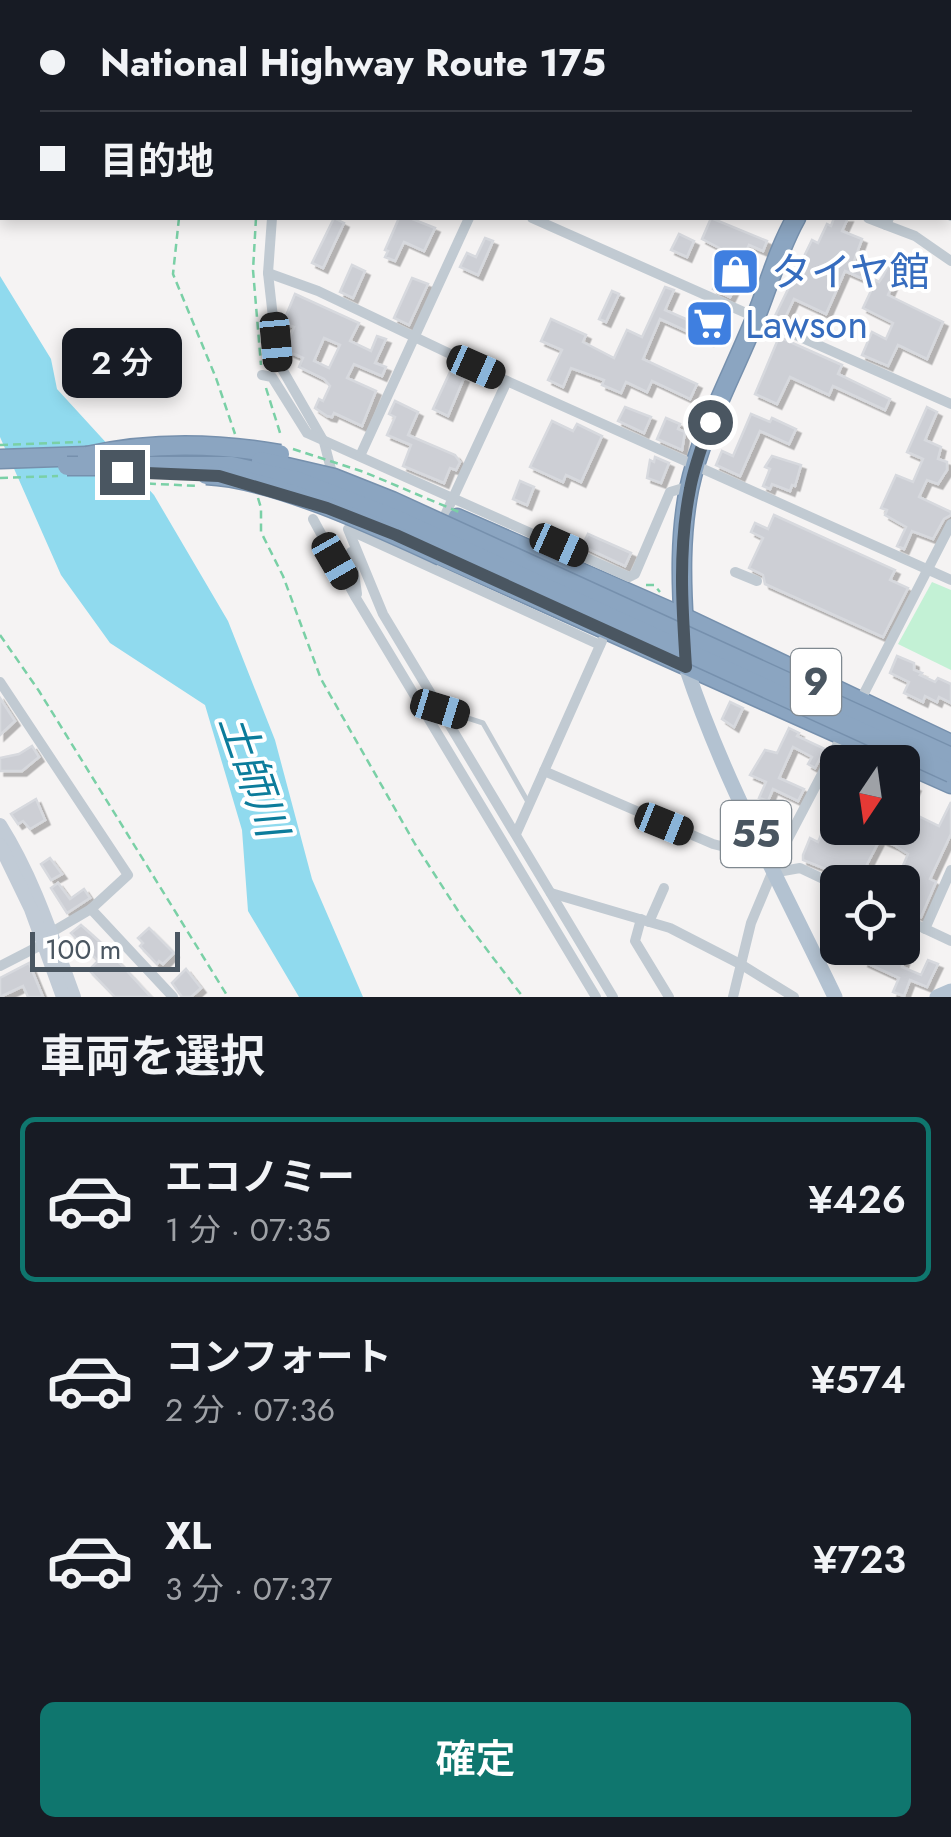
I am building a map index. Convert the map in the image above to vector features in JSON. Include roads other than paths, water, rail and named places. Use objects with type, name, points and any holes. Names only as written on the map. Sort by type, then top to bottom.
[{"type":"highway","points":[[686,667],[682,546],[690,486],[710,422],[756,318],[781,244],[795,220]]},
{"type":"highway","name":"9","points":[[0,463],[198,446],[243,448],[345,472],[683,616],[951,744]]},
{"type":"highway","name":"9","points":[[86,456],[234,456],[334,478],[408,508],[951,757]]},
{"type":"highway","name":"9","points":[[0,463],[64,471],[219,476],[327,508],[441,556],[604,638],[686,667],[951,784]]},
{"type":"highway","name":"9","points":[[64,471],[232,466],[327,491],[951,773]]},
{"type":"main road","name":"55","points":[[686,667],[704,722],[772,873],[834,997]]},
{"type":"main road","points":[[937,997],[951,991]]},
{"type":"street","points":[[272,220],[268,273],[278,362],[324,442],[348,529],[383,614],[614,997]]},
{"type":"street","points":[[360,456],[468,220]]},
{"type":"street","points":[[536,220],[951,404]]},
{"type":"street","points":[[888,221],[951,261]]},
{"type":"street","points":[[268,273],[318,292],[506,381],[951,580]]},
{"type":"street","points":[[262,376],[272,377],[307,433],[629,577],[635,574],[666,499],[676,489],[690,486]]},
{"type":"street","points":[[423,564],[506,381]]},
{"type":"street","points":[[313,519],[356,598],[596,997]]},
{"type":"street","points":[[733,997],[751,922],[772,873],[951,524]]},
{"type":"street","points":[[348,529],[604,638],[516,834]]},
{"type":"street","points":[[348,529],[356,598]]},
{"type":"street","points":[[735,572],[757,581]]},
{"type":"street","points":[[0,682],[128,875],[91,909],[0,966]]},
{"type":"street","points":[[544,771],[713,844],[741,851],[760,842]]},
{"type":"street","points":[[0,825],[21,858],[63,997]]},
{"type":"street","points":[[0,845],[74,997]]},
{"type":"street","points":[[772,873],[800,868],[820,877]]},
{"type":"street","points":[[925,928],[951,870]]},
{"type":"street","points":[[664,888],[635,941],[670,997]]},
{"type":"street","points":[[550,892],[688,936],[794,997]]},
{"type":"street","points":[[91,909],[173,997]]},
{"type":"street","points":[[920,926],[951,940]]},
{"type":"lane","points":[[440,709],[484,723],[529,804]]},
{"type":"water","name":"土師川","points":[[0,276],[51,359],[57,389],[154,495],[228,621],[275,740],[312,879],[363,997],[299,997],[248,911],[242,830],[205,705],[110,643],[61,575],[0,437]]},
{"type":"place","name":"タイヤ館","points":[[736,272]]},
{"type":"place","name":"Lawson","points":[[710,324]]}]
